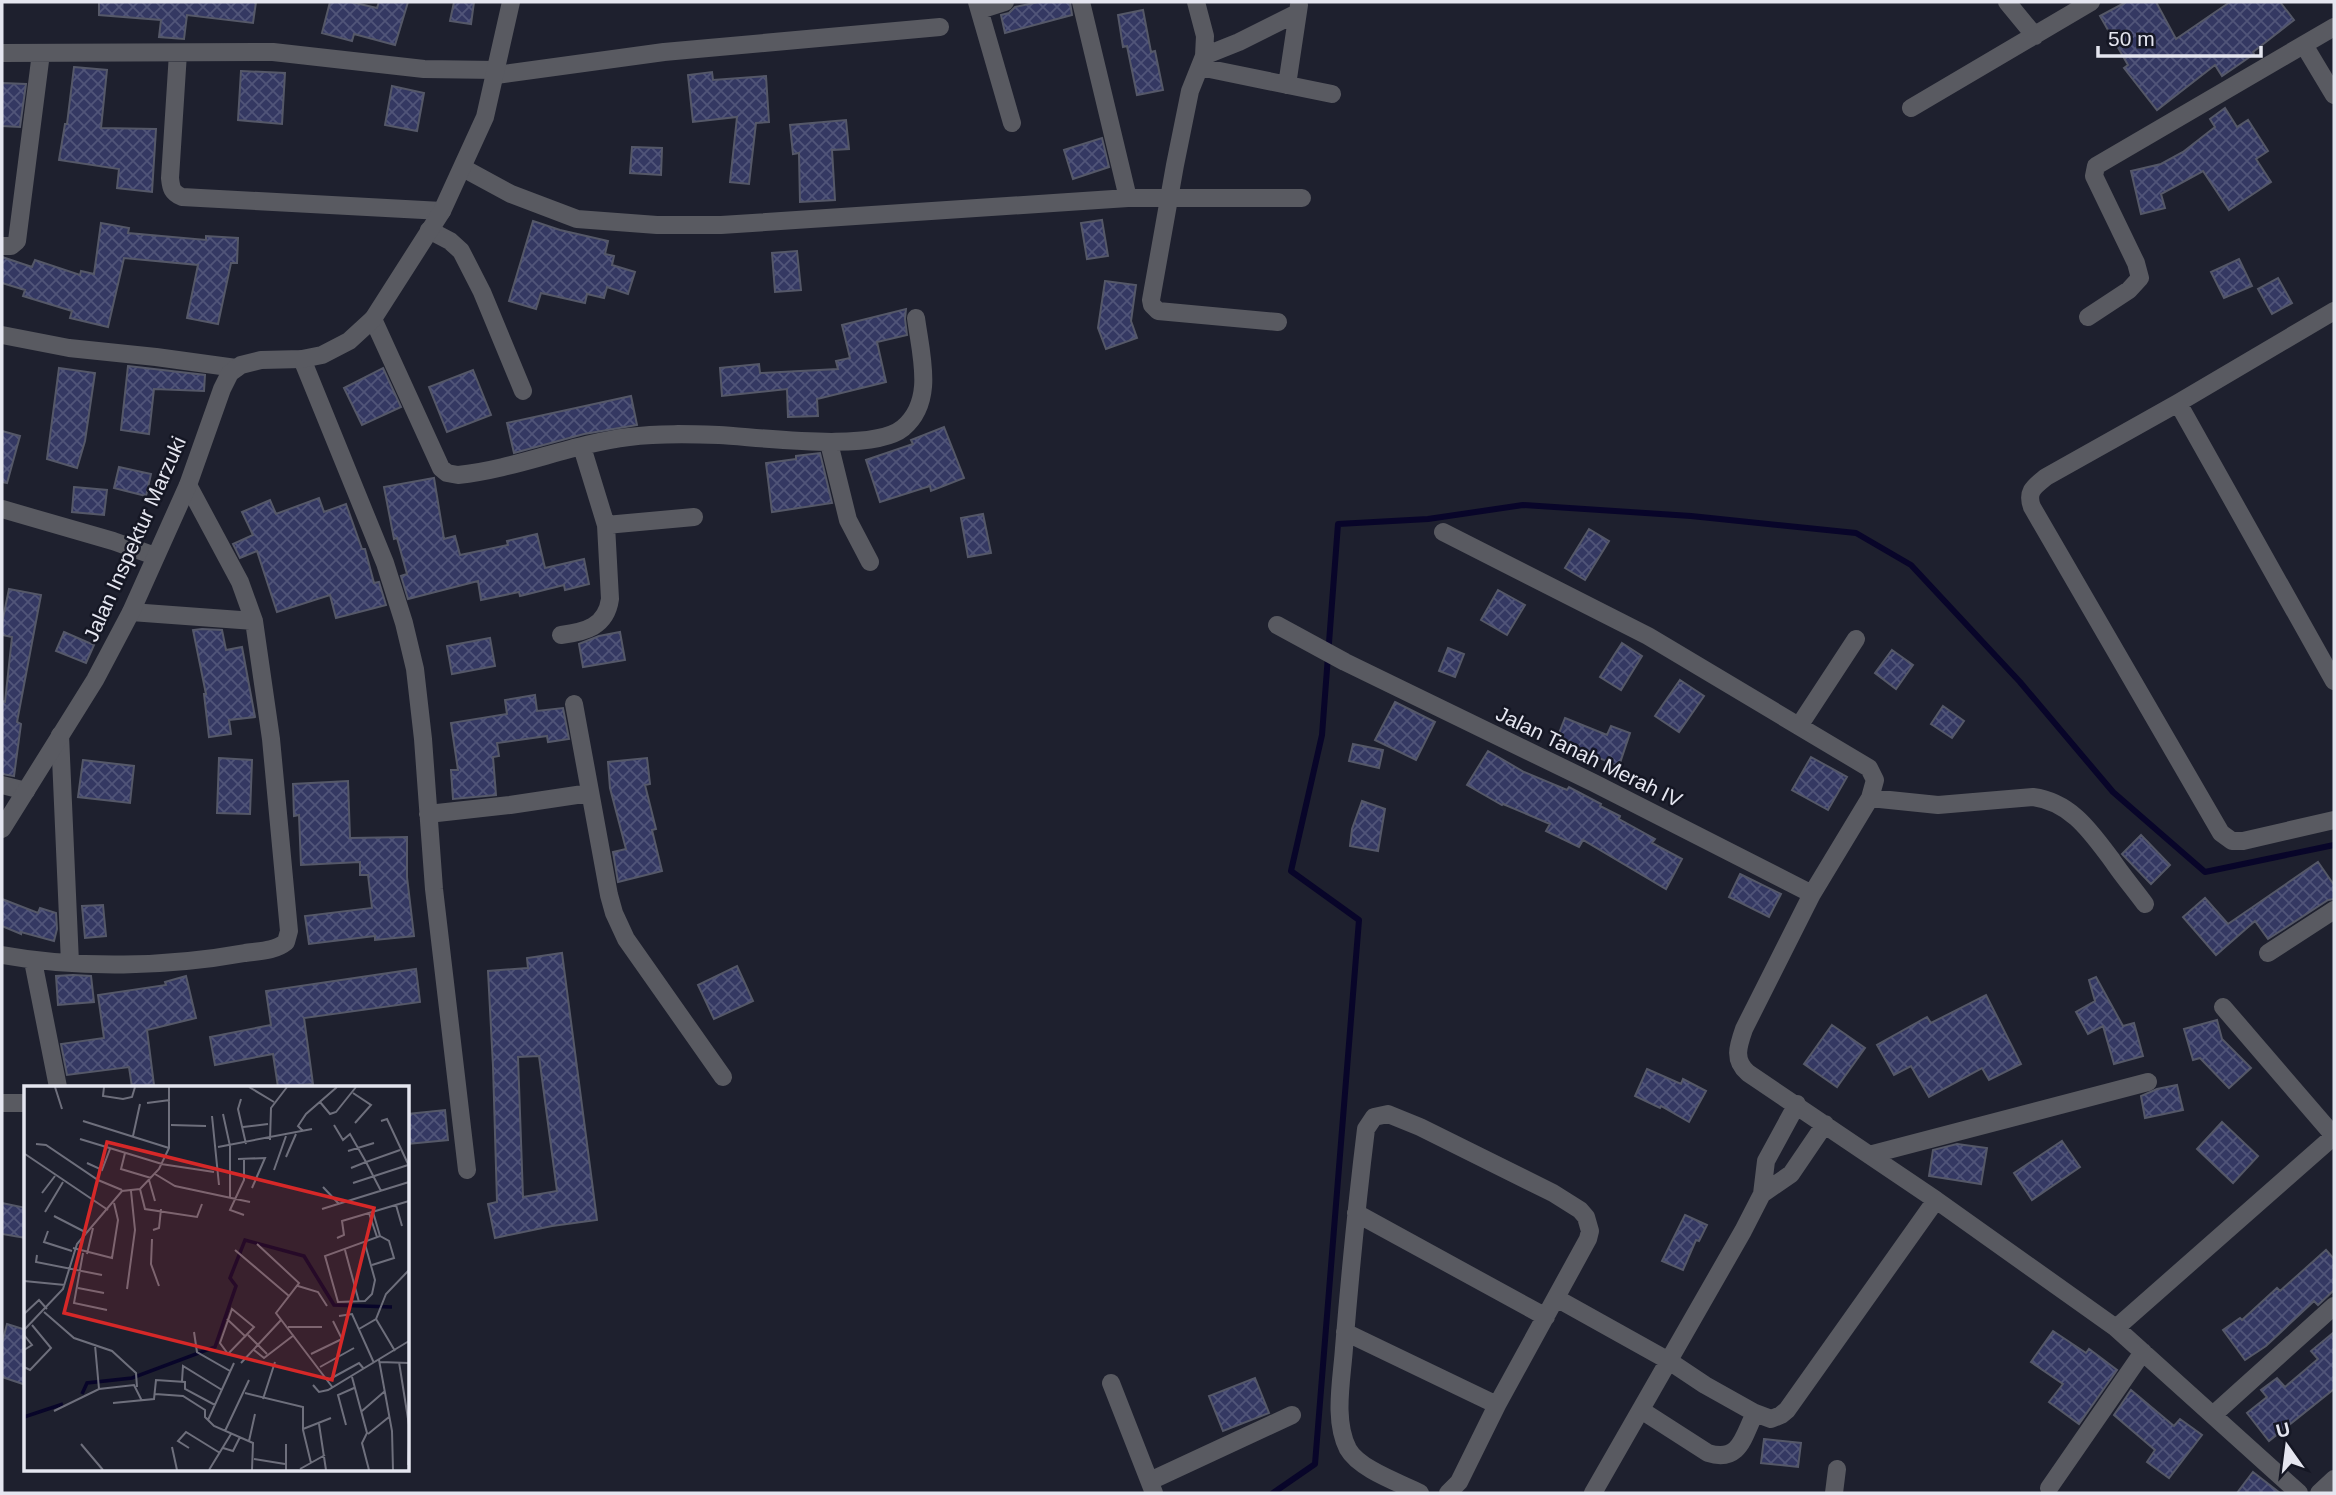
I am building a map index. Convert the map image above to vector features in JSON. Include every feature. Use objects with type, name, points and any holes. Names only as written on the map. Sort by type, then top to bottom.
[{"type":"street","points":[[4,341],[236,368],[261,360],[302,359],[322,355],[349,341],[373,319],[442,211],[463,168],[485,117],[511,2]]},
{"type":"street","points":[[1005,2],[979,6],[1012,123]]},
{"type":"street","points":[[1081,2],[1128,198]]},
{"type":"street","points":[[1196,2],[1205,36],[1202,62],[1190,91],[1151,300],[1158,312],[1278,322]]},
{"type":"street","points":[[2007,2],[2035,36]]},
{"type":"street","points":[[1911,108],[2091,2]]},
{"type":"street","points":[[1202,62],[1298,7]]},
{"type":"street","points":[[1287,85],[1298,7]]},
{"type":"street","points":[[2,53],[272,52],[424,69],[496,72],[664,52],[940,27]]},
{"type":"street","points":[[2088,317],[2129,290],[2140,278],[2136,263],[2094,176],[2096,166],[2333,30]]},
{"type":"street","points":[[2304,45],[2334,95]]},
{"type":"street","points":[[2,246],[10,246],[17,241],[41,53]]},
{"type":"street","points":[[178,53],[170,178],[175,194],[182,197],[442,211]]},
{"type":"street","points":[[1202,62],[1332,94]]},
{"type":"street","points":[[463,168],[511,194],[578,219],[657,225],[721,225],[1128,198],[1302,198]]},
{"type":"street","points":[[429,230],[450,241],[461,251],[482,292],[523,391]]},
{"type":"street","points":[[2334,311],[2046,477],[2031,490],[2029,498],[2221,833],[2232,841],[2243,841],[2334,820]]},
{"type":"street","points":[[373,319],[441,468],[447,473],[465,474],[629,437],[717,435],[829,443],[886,436],[897,432],[919,410],[923,387],[916,318]]},
{"type":"street","points":[[302,359],[385,563],[415,669],[434,889],[467,1170]]},
{"type":"street","name":"Jalan Inspektur Marzuki","points":[[2,828],[95,680],[131,612],[188,485],[222,389],[236,368]]},
{"type":"street","points":[[2178,403],[2334,681]]},
{"type":"street","points":[[829,443],[848,520],[870,562]]},
{"type":"street","points":[[561,635],[573,634],[599,623],[608,610],[609,559],[606,525],[582,447]]},
{"type":"street","points":[[2,955],[33,961],[127,964],[217,958],[277,948],[286,942],[289,931],[271,739],[254,621],[240,583],[188,485]]},
{"type":"street","points":[[2,509],[155,556]]},
{"type":"street","points":[[606,525],[694,517]]},
{"type":"street","points":[[1443,532],[1648,636],[1869,768],[1875,780],[1870,798],[1812,894],[1744,1029],[1737,1059],[1743,1069],[1936,1200],[2116,1328],[2299,1493]]},
{"type":"street","points":[[131,612],[254,621]]},
{"type":"street","name":"Jalan Tanah Merah IV","points":[[1276,625],[1317,648],[1594,783],[1812,894]]},
{"type":"street","points":[[1799,726],[1856,639]]},
{"type":"street","points":[[574,704],[609,895],[620,928],[723,1077]]},
{"type":"street","points":[[61,735],[70,963]]},
{"type":"street","points":[[2,785],[26,792]]},
{"type":"street","points":[[428,814],[590,793]]},
{"type":"street","points":[[1870,798],[1938,805],[2046,798],[2070,811],[2084,823],[2145,904]]},
{"type":"street","points":[[2267,953],[2334,910]]},
{"type":"street","points":[[33,961],[58,1086]]},
{"type":"street","points":[[2116,1328],[2334,1136],[2223,1007]]},
{"type":"street","points":[[1868,1155],[2148,1082]]},
{"type":"street","points":[[2,1103],[24,1103]]},
{"type":"street","points":[[1593,1493],[1762,1194],[1766,1161],[1797,1104]]},
{"type":"street","points":[[1420,1493],[1357,1460],[1348,1449],[1341,1426],[1340,1410],[1356,1213],[1366,1129],[1378,1115],[1388,1114],[1420,1127],[1553,1194],[1580,1210],[1586,1217],[1590,1231],[1588,1240],[1497,1405],[1459,1482],[1448,1493]]},
{"type":"street","points":[[1762,1194],[1791,1174],[1825,1124]]},
{"type":"street","points":[[1556,1298],[1669,1361],[1705,1385],[1771,1419],[1787,1410],[1936,1200]]},
{"type":"street","points":[[1356,1213],[1546,1317]]},
{"type":"street","points":[[2213,1415],[2334,1306]]},
{"type":"street","points":[[1346,1332],[1497,1405]]},
{"type":"street","points":[[2049,1488],[2143,1352]]},
{"type":"street","points":[[1111,1383],[1152,1487],[1292,1415]]},
{"type":"street","points":[[1641,1410],[1708,1453],[1720,1457],[1727,1456],[1739,1446],[1755,1413]]},
{"type":"street","points":[[1834,1493],[1837,1469]]},
{"type":"street","points":[[2319,1493],[2334,1479]]},
{"type":"building","points":[[99,2],[256,2],[253,23],[187,15],[184,39],[159,37],[161,20],[99,15]]},
{"type":"building","points":[[330,2],[351,2],[377,8],[379,2],[408,2],[395,45],[354,34],[352,41],[322,33]]},
{"type":"building","points":[[454,2],[474,2],[471,24],[450,21]]},
{"type":"building","points":[[1039,2],[1070,2],[1072,15],[1005,33],[1001,15],[1009,13],[1015,7]]},
{"type":"building","points":[[2126,2],[2156,2],[2176,39],[2230,2],[2280,2],[2294,20],[2253,52],[2254,54],[2222,76],[2215,65],[2157,110],[2124,68],[2128,65],[2100,16]]},
{"type":"building","points":[[1143,10],[1151,52],[1155,51],[1163,90],[1137,95],[1127,46],[1123,47],[1118,15]]},
{"type":"building","points":[[74,67],[107,70],[101,128],[156,129],[152,192],[117,188],[119,169],[59,160],[67,124]]},
{"type":"building","points":[[241,71],[285,73],[282,124],[238,120]]},
{"type":"building","points":[[712,72],[713,80],[766,76],[769,122],[756,123],[749,184],[730,182],[737,117],[693,122],[688,75]]},
{"type":"building","points":[[2,83],[26,84],[20,127],[2,126]]},
{"type":"building","points":[[392,86],[424,93],[417,131],[385,125]]},
{"type":"building","points":[[2225,108],[2237,127],[2248,120],[2268,151],[2256,159],[2271,182],[2229,210],[2203,171],[2161,194],[2165,208],[2141,214],[2131,171],[2161,164],[2183,152],[2215,127],[2210,119]]},
{"type":"building","points":[[846,120],[849,149],[832,150],[835,200],[800,202],[799,153],[793,154],[790,125]]},
{"type":"building","points":[[1102,138],[1109,167],[1073,179],[1064,150]]},
{"type":"building","points":[[632,147],[662,148],[661,175],[630,173]]},
{"type":"building","points":[[1102,220],[1108,256],[1087,259],[1081,223]]},
{"type":"building","points":[[533,221],[608,241],[605,254],[614,256],[612,265],[635,272],[628,294],[607,287],[604,298],[587,294],[585,303],[541,293],[536,309],[509,301]]},
{"type":"building","points":[[101,223],[129,228],[128,233],[206,240],[206,236],[238,238],[237,263],[231,263],[218,324],[187,318],[198,265],[124,258],[108,327],[70,318],[72,311],[23,296],[25,290],[2,283],[2,257],[32,267],[35,260],[80,275],[81,271],[94,274]]},
{"type":"building","points":[[797,251],[801,290],[775,292],[772,253]]},
{"type":"building","points":[[2239,259],[2252,286],[2224,298],[2211,272]]},
{"type":"building","points":[[2278,278],[2292,303],[2272,314],[2258,289]]},
{"type":"building","points":[[1105,281],[1136,285],[1131,321],[1137,338],[1106,349],[1098,328]]},
{"type":"building","points":[[906,309],[907,335],[877,342],[886,382],[817,399],[818,416],[788,417],[787,389],[722,396],[720,368],[759,364],[760,373],[838,369],[836,361],[850,358],[842,325]]},
{"type":"building","points":[[128,366],[205,375],[204,391],[154,389],[149,434],[121,430]]},
{"type":"building","points":[[59,368],[95,373],[85,441],[77,468],[47,459]]},
{"type":"building","points":[[383,368],[401,407],[362,425],[344,388]]},
{"type":"building","points":[[473,370],[491,415],[447,432],[429,387]]},
{"type":"building","points":[[631,396],[637,425],[584,434],[514,453],[507,423]]},
{"type":"building","points":[[944,427],[964,478],[931,491],[930,486],[880,502],[866,460],[913,444],[911,440]]},
{"type":"building","points":[[2,431],[20,436],[7,483],[2,482]]},
{"type":"building","points":[[820,453],[832,503],[772,512],[766,463]]},
{"type":"building","points":[[119,467],[151,474],[146,496],[114,488]]},
{"type":"building","points":[[434,478],[444,539],[455,536],[460,555],[508,545],[507,541],[537,534],[545,568],[584,559],[589,584],[565,590],[564,585],[520,596],[519,592],[481,600],[478,581],[408,599],[401,576],[407,574],[397,538],[394,539],[384,487]]},
{"type":"building","points":[[74,487],[107,490],[104,515],[72,512]]},
{"type":"building","points":[[319,498],[324,512],[346,504],[362,549],[365,549],[374,583],[379,582],[386,605],[336,618],[330,595],[277,612],[257,551],[240,558],[233,544],[253,535],[242,512],[270,500],[276,514]]},
{"type":"building","points":[[983,514],[991,553],[968,557],[961,518]]},
{"type":"building","points":[[1589,529],[1609,541],[1585,580],[1565,568]]},
{"type":"building","points":[[9,589],[41,595],[17,722],[21,724],[14,776],[2,774],[2,701],[5,702],[12,637],[2,635],[2,623]]},
{"type":"building","points":[[1498,590],[1525,605],[1507,635],[1481,620]]},
{"type":"building","points":[[193,630],[222,630],[226,650],[242,647],[255,717],[229,720],[231,734],[209,737],[206,694]]},
{"type":"building","points":[[64,632],[94,645],[86,663],[56,651]]},
{"type":"building","points":[[620,632],[625,660],[583,667],[579,644]]},
{"type":"building","points":[[490,638],[495,666],[452,674],[447,646]]},
{"type":"building","points":[[1622,643],[1642,656],[1621,690],[1600,677]]},
{"type":"building","points":[[1448,648],[1464,654],[1455,677],[1439,671]]},
{"type":"building","points":[[1892,650],[1913,665],[1896,689],[1875,673]]},
{"type":"building","points":[[1680,680],[1704,696],[1679,732],[1655,716]]},
{"type":"building","points":[[535,695],[537,711],[563,708],[569,739],[548,742],[547,736],[497,743],[499,756],[493,757],[496,795],[453,799],[451,770],[458,770],[451,723],[507,714],[505,700]]},
{"type":"building","points":[[1395,702],[1435,722],[1416,760],[1375,740]]},
{"type":"building","points":[[1943,706],[1964,721],[1952,738],[1931,724]]},
{"type":"building","points":[[1565,718],[1607,735],[1611,726],[1630,733],[1619,766],[1556,741]]},
{"type":"building","points":[[1353,744],[1383,750],[1379,768],[1349,761]]},
{"type":"building","points":[[1488,751],[1524,772],[1567,790],[1569,787],[1601,804],[1600,806],[1620,816],[1619,819],[1655,839],[1652,843],[1682,859],[1666,889],[1583,840],[1579,847],[1546,831],[1550,824],[1502,805],[1467,785]]},
{"type":"building","points":[[1811,757],[1847,777],[1828,810],[1792,790]]},
{"type":"building","points":[[219,758],[252,760],[250,814],[217,813]]},
{"type":"building","points":[[647,758],[650,784],[645,785],[656,829],[652,830],[662,871],[618,882],[613,852],[626,849],[610,788],[608,762]]},
{"type":"building","points":[[83,760],[134,766],[130,803],[78,797]]},
{"type":"building","points":[[348,781],[350,838],[407,837],[407,877],[414,936],[375,940],[375,936],[309,944],[305,916],[372,908],[368,875],[360,875],[360,862],[301,865],[299,815],[294,816],[293,784]]},
{"type":"building","points":[[1362,801],[1385,809],[1378,851],[1350,846],[1352,829]]},
{"type":"building","points":[[2141,835],[2170,865],[2151,884],[2122,854]]},
{"type":"building","points":[[2318,862],[2334,885],[2334,899],[2328,900],[2268,939],[2255,921],[2216,955],[2183,917],[2205,898],[2228,924]]},
{"type":"building","points":[[1740,874],[1781,894],[1769,917],[1729,897]]},
{"type":"building","points":[[2,899],[38,913],[40,908],[56,913],[57,929],[54,941],[21,934],[2,926]]},
{"type":"building","points":[[103,905],[106,936],[85,938],[82,906]]},
{"type":"building","points":[[562,953],[597,1220],[495,1238],[488,1204],[497,1202],[488,971],[528,968],[527,958]],"holes":[[[539,1056],[557,1191],[523,1197],[518,1057]]]},
{"type":"building","points":[[737,966],[753,1001],[714,1019],[698,985]]},
{"type":"building","points":[[416,969],[420,1002],[304,1018],[313,1084],[278,1086],[273,1054],[215,1065],[210,1037],[271,1025],[266,991]]},
{"type":"building","points":[[56,976],[91,976],[94,1002],[58,1005]]},
{"type":"building","points":[[186,976],[196,1018],[147,1030],[154,1085],[132,1086],[129,1067],[67,1075],[61,1044],[104,1038],[98,995],[166,985],[165,982]]},
{"type":"building","points":[[2096,977],[2123,1026],[2134,1023],[2143,1056],[2114,1064],[2103,1026],[2088,1034],[2076,1012],[2095,1001],[2089,980]]},
{"type":"building","points":[[1986,995],[2021,1064],[1989,1080],[1982,1068],[1929,1097],[1911,1066],[1894,1075],[1877,1045],[1927,1017],[1931,1023]]},
{"type":"building","points":[[2217,1020],[2222,1039],[2251,1068],[2229,1088],[2200,1058],[2193,1060],[2184,1029]]},
{"type":"building","points":[[1832,1025],[1865,1048],[1837,1087],[1804,1064]]},
{"type":"building","points":[[1647,1069],[1681,1084],[1683,1079],[1706,1091],[1689,1122],[1661,1106],[1660,1108],[1635,1096]]},
{"type":"building","points":[[2177,1085],[2183,1110],[2145,1118],[2141,1096]]},
{"type":"building","points":[[445,1110],[448,1140],[410,1144],[410,1114]]},
{"type":"building","points":[[2222,1122],[2258,1156],[2233,1183],[2197,1149]]},
{"type":"building","points":[[2062,1141],[2080,1167],[2032,1200],[2014,1173]]},
{"type":"building","points":[[1957,1144],[1987,1148],[1981,1184],[1929,1176],[1933,1150]]},
{"type":"building","points":[[2,1203],[24,1208],[24,1238],[2,1234]]},
{"type":"building","points":[[1685,1215],[1707,1225],[1699,1241],[1696,1240],[1683,1270],[1662,1261]]},
{"type":"building","points":[[2326,1250],[2334,1259],[2334,1290],[2318,1305],[2314,1301],[2266,1346],[2245,1360],[2223,1330],[2240,1318],[2242,1320],[2277,1288],[2280,1291]]},
{"type":"building","points":[[7,1324],[24,1329],[24,1384],[2,1377],[2,1343]]},
{"type":"building","points":[[2053,1331],[2086,1353],[2089,1349],[2117,1370],[2079,1424],[2049,1402],[2063,1384],[2031,1362]]},
{"type":"building","points":[[2334,1332],[2334,1389],[2269,1441],[2247,1413],[2267,1397],[2261,1390],[2277,1378],[2285,1387],[2318,1359],[2311,1351]]},
{"type":"building","points":[[1255,1378],[1269,1413],[1223,1431],[1209,1396]]},
{"type":"building","points":[[2131,1390],[2174,1426],[2180,1419],[2202,1435],[2169,1478],[2147,1462],[2155,1450],[2114,1415]]},
{"type":"building","points":[[1764,1439],[1801,1443],[1798,1467],[1761,1463]]},
{"type":"building","points":[[2253,1472],[2280,1493],[2237,1493]]},
{"type":"waterway","points":[[1273,1493],[1315,1464],[1359,920],[1291,871],[1322,735],[1338,524],[1428,519],[1523,505],[1691,516],[1856,533],[1911,565],[2020,682],[2113,792],[2205,872],[2334,845]]}]
